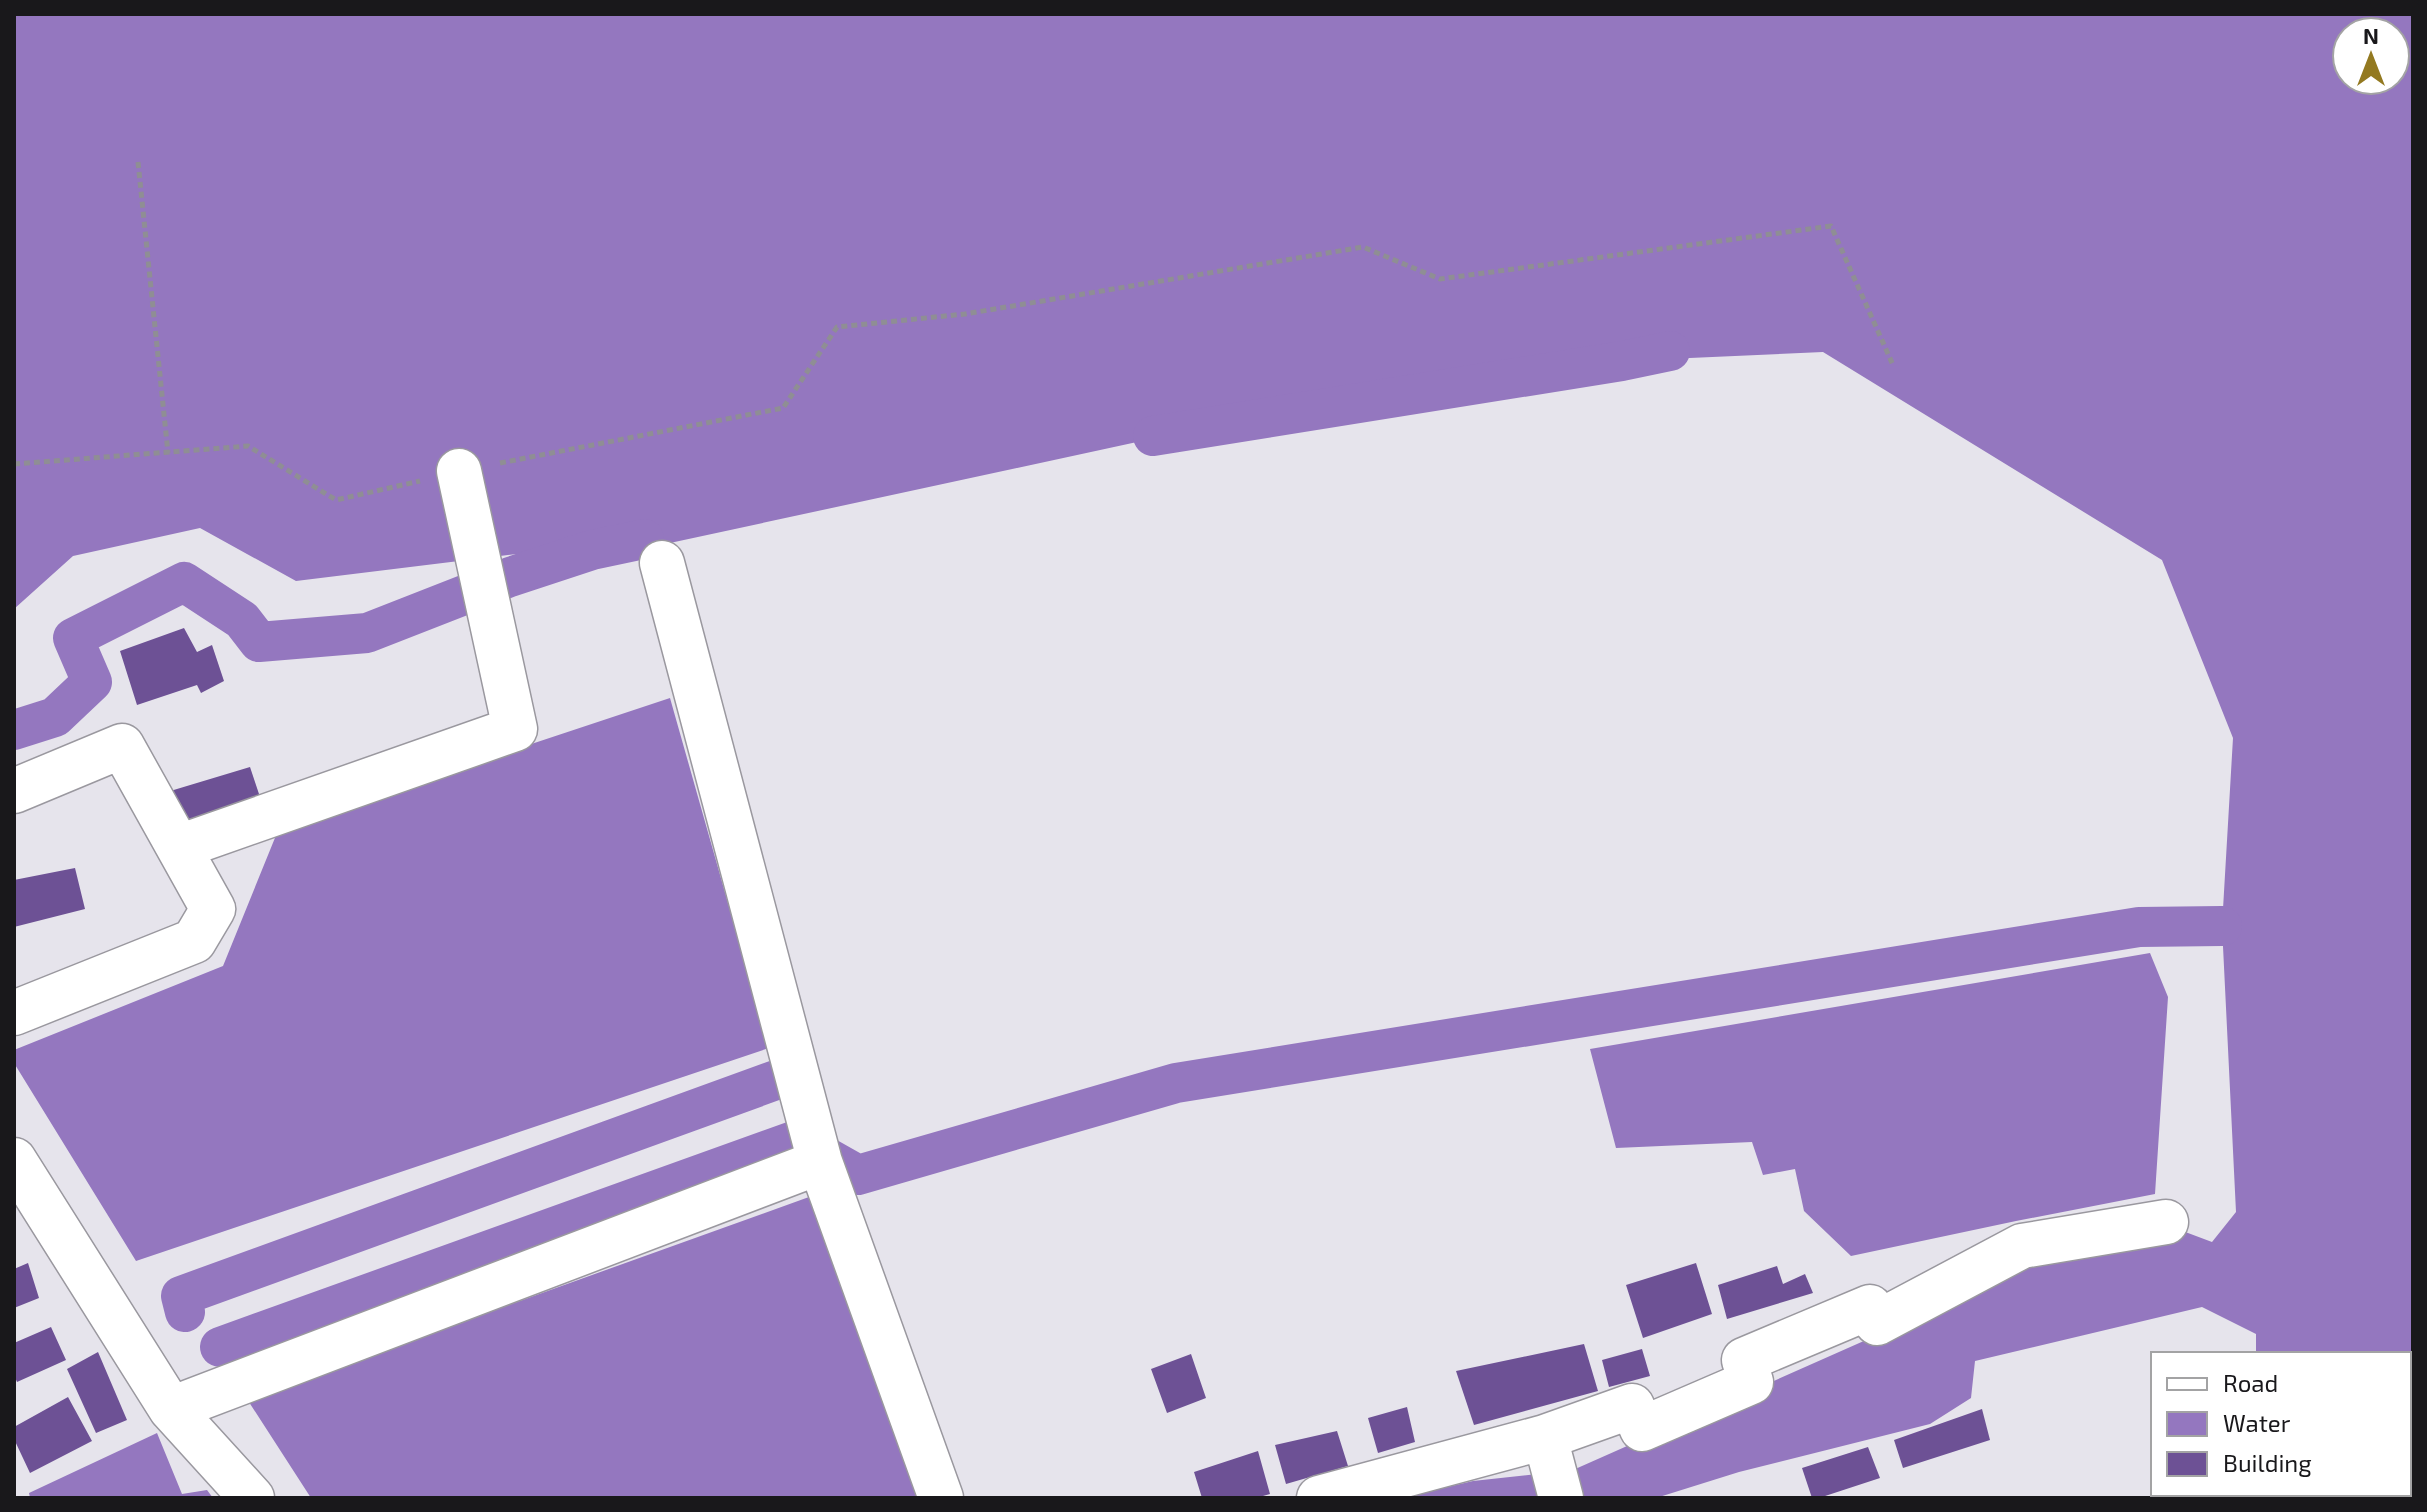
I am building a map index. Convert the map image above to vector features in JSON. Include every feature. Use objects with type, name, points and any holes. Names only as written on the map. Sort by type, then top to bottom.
[{"type":"street","points":[[179,847],[515,729],[459,471]]},
{"type":"street","points":[[662,563],[820,1162],[941,1498]]},
{"type":"street","points":[[14,791],[122,746],[213,909],[194,941],[14,1013]]},
{"type":"street","points":[[14,1160],[171,1409],[252,1498]]},
{"type":"street","points":[[171,1409],[820,1162]]},
{"type":"street","points":[[1319,1498],[1545,1437],[1632,1406],[1642,1429],[1751,1382],[1744,1360],[1870,1307],[1877,1323],[2022,1246],[2166,1222]]},
{"type":"street","points":[[1545,1437],[1561,1498]]},
{"type":"path","points":[[138,162],[168,453]]},
{"type":"path","points":[[14,464],[248,446],[336,500],[459,471],[783,408],[837,327],[965,314],[1363,247],[1440,279],[1831,226],[1893,365]]},
{"type":"water","points":[[14,14],[2413,14],[2413,1498],[2249,1498],[2411,1496],[2411,1352],[2256,1352],[2256,1334],[2202,1307],[1975,1361],[1971,1398],[1930,1424],[1739,1472],[1656,1498],[1414,1498],[1417,1494],[1473,1481],[1573,1470],[1927,1313],[2041,1248],[2180,1230],[2212,1242],[2236,1212],[2222,926],[2233,738],[2162,560],[1823,352],[1622,361],[1220,424],[656,546],[517,554],[296,581],[200,528],[73,556],[14,609]]},
{"type":"water","points":[[670,698],[769,1048],[136,1261],[14,1063],[14,1050],[223,966],[279,828]]},
{"type":"water","points":[[2150,953],[2168,997],[2155,1194],[1851,1256],[1804,1211],[1795,1169],[1763,1175],[1752,1142],[1616,1148],[1590,1049]]},
{"type":"water","points":[[809,1197],[926,1498],[311,1498],[247,1399]]},
{"type":"water","points":[[157,1433],[182,1494],[207,1490],[213,1498],[30,1498],[29,1493]]},
{"type":"building","points":[[184,628],[197,652],[212,645],[224,681],[201,693],[197,685],[137,705],[120,651]]},
{"type":"building","points":[[250,767],[261,800],[178,825],[167,792]]},
{"type":"building","points":[[75,868],[85,909],[14,927],[14,880]]},
{"type":"building","points":[[28,1263],[39,1298],[14,1308],[14,1269]]},
{"type":"building","points":[[1696,1263],[1712,1314],[1643,1338],[1626,1285]]},
{"type":"building","points":[[1777,1266],[1783,1284],[1805,1274],[1813,1293],[1727,1319],[1718,1285]]},
{"type":"building","points":[[51,1327],[66,1360],[17,1382],[14,1375],[14,1343]]},
{"type":"building","points":[[1584,1344],[1598,1391],[1474,1425],[1456,1371]]},
{"type":"building","points":[[1642,1349],[1650,1376],[1609,1387],[1602,1360]]},
{"type":"building","points":[[98,1352],[127,1420],[96,1433],[67,1369]]},
{"type":"building","points":[[1191,1354],[1206,1398],[1167,1413],[1151,1369]]},
{"type":"building","points":[[68,1397],[92,1441],[30,1473],[14,1439],[14,1427]]},
{"type":"building","points":[[1407,1407],[1415,1442],[1378,1453],[1368,1418]]},
{"type":"building","points":[[1982,1409],[1990,1440],[1903,1468],[1894,1440]]},
{"type":"building","points":[[1337,1431],[1348,1466],[1286,1484],[1275,1445]]},
{"type":"building","points":[[1868,1447],[1880,1478],[1812,1498],[1802,1468]]},
{"type":"building","points":[[1258,1451],[1270,1494],[1256,1498],[1202,1498],[1194,1472]]},
{"type":"waterway","points":[[1153,436],[1670,351]]},
{"type":"waterway","points":[[14,730],[55,717],[92,682],[73,638],[184,582],[242,620],[259,642],[367,633],[510,577],[592,550],[644,539]]},
{"type":"waterway","points":[[220,1347],[796,1140],[858,1175],[1176,1083],[2139,927],[2222,926]]},
{"type":"waterway","points":[[185,1312],[181,1296],[787,1076]]}]
